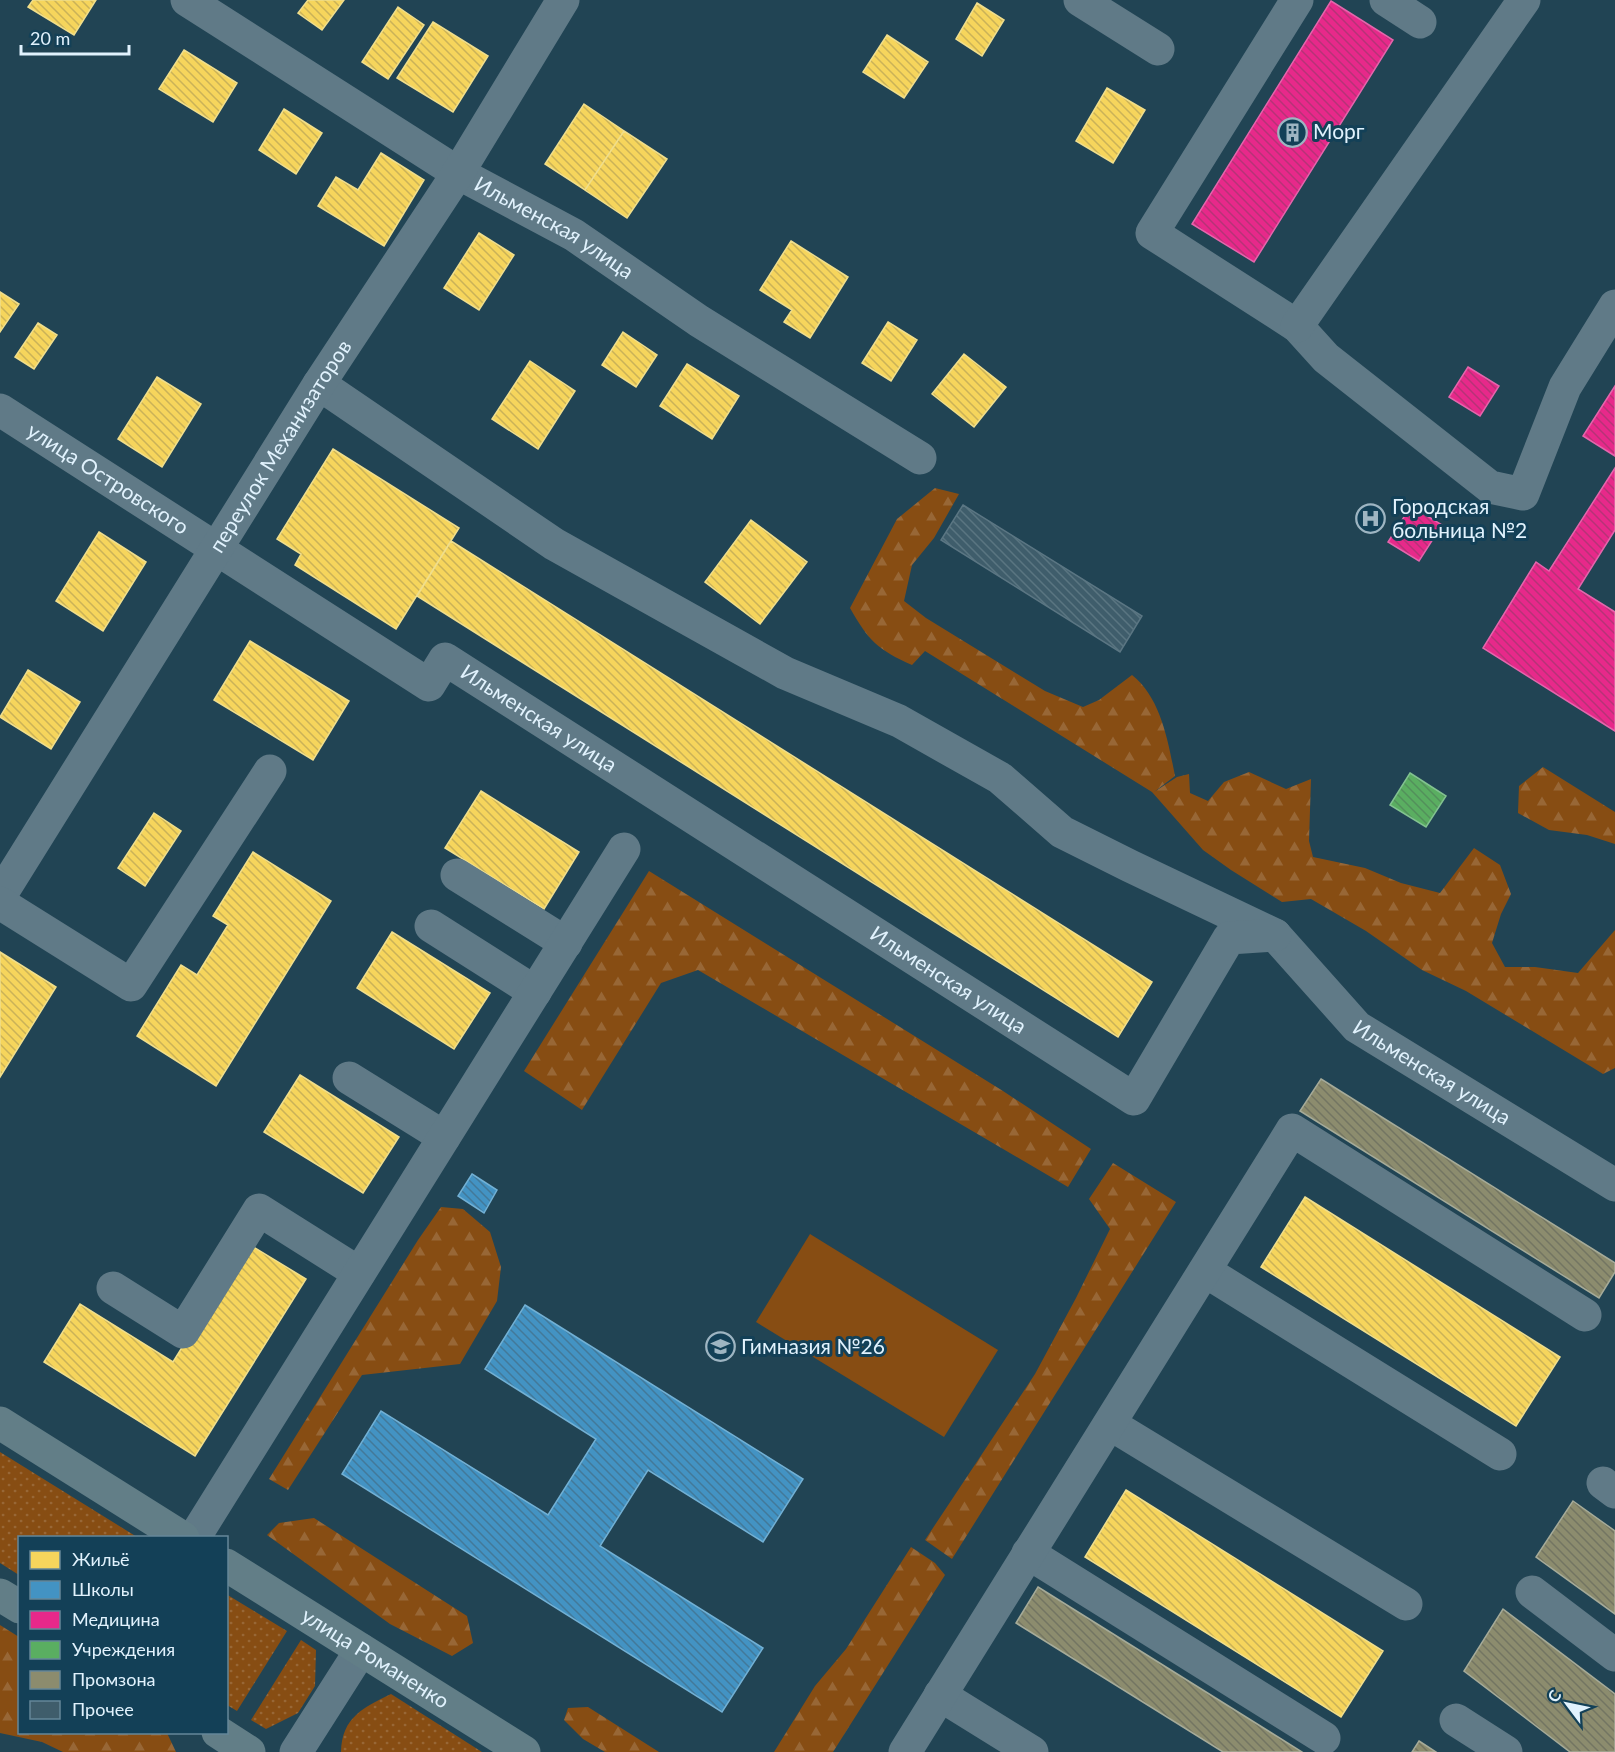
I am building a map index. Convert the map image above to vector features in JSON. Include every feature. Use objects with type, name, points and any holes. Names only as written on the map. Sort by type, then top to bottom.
[{"type":"main road","points":[[0,1423],[180,1536]]},
{"type":"main road","name":"улица Романенко","points":[[228,1566],[524,1752]]},
{"type":"main road","points":[[0,1595],[18,1606]]},
{"type":"main road","points":[[221,1734],[249,1752]]},
{"type":"street","name":"Ильменская улица","points":[[187,0],[458,173],[574,235],[699,321],[920,458]]},
{"type":"street","name":"переулок Механизаторов","points":[[0,896],[215,548],[319,384],[458,173],[562,0]]},
{"type":"street","points":[[1080,0],[1158,49]]},
{"type":"street","points":[[1297,0],[1152,233],[1297,326],[1326,358],[1490,487],[1523,494],[1565,387],[1615,306]]},
{"type":"street","points":[[1386,0],[1420,22]]},
{"type":"street","points":[[1297,326],[1524,0]]},
{"type":"street","points":[[319,384],[554,544],[785,673],[899,721],[999,778],[1062,832],[1275,935]]},
{"type":"street","name":"улица Островского","points":[[0,410],[215,548]]},
{"type":"street","name":"Ильменская улица","points":[[215,548],[429,685],[445,659],[1134,1099],[1229,938],[1275,935],[1357,1027],[1615,1185]]},
{"type":"street","points":[[0,903],[131,985],[270,771]]},
{"type":"street","points":[[195,1536],[624,849]]},
{"type":"street","points":[[457,874],[566,943]]},
{"type":"street","points":[[431,926],[535,992]]},
{"type":"street","points":[[349,1078],[444,1137]]},
{"type":"street","points":[[905,1752],[1292,1130],[1585,1315]]},
{"type":"street","points":[[113,1288],[183,1332],[259,1210],[359,1273]]},
{"type":"street","points":[[1205,1270],[1500,1454]]},
{"type":"street","points":[[1110,1424],[1406,1604]]},
{"type":"street","points":[[1028,1553],[1324,1738]]},
{"type":"street","points":[[1532,1592],[1615,1655]]},
{"type":"street","points":[[296,1752],[361,1650]]},
{"type":"street","points":[[940,1695],[1032,1752]]},
{"type":"street","points":[[1456,1719],[1506,1752]]},
{"type":"green space","points":[[935,488],[959,494],[934,538],[912,565],[904,601],[926,618],[1045,691],[1083,707],[1099,700],[1132,675],[1142,685],[1157,708],[1175,776],[1154,792],[1177,777],[1189,774],[1190,793],[1208,801],[1224,782],[1249,772],[1286,789],[1311,779],[1309,841],[1313,857],[1365,868],[1401,883],[1440,893],[1474,848],[1500,865],[1511,894],[1501,914],[1492,943],[1505,967],[1535,967],[1578,973],[1615,930],[1615,1068],[1603,1074],[1466,991],[1422,970],[1366,931],[1311,899],[1282,902],[1203,850],[1152,792],[925,651],[912,665],[882,649],[862,628],[850,608],[897,519]]},
{"type":"green space","points":[[1543,767],[1615,812],[1615,844],[1587,835],[1549,830],[1518,813],[1519,786]]},
{"type":"green space","points":[[649,871],[1003,1091],[1091,1149],[1068,1187],[698,970],[661,983],[582,1110],[524,1071]]},
{"type":"green space","points":[[1113,1163],[1176,1202],[952,1559],[925,1540],[1035,1374],[1076,1298],[1110,1229],[1089,1199]]},
{"type":"green space","points":[[441,1207],[463,1209],[490,1232],[501,1267],[497,1301],[460,1364],[362,1375],[288,1490],[269,1479],[418,1240]]},
{"type":"green space","points":[[810,1234],[998,1350],[944,1437],[756,1322]]},
{"type":"green space","points":[[0,1452],[135,1536],[18,1536],[18,1574],[0,1563]]},
{"type":"green space","points":[[314,1518],[467,1616],[473,1643],[452,1656],[390,1624],[267,1535],[279,1523]]},
{"type":"green space","points":[[911,1547],[935,1563],[945,1575],[833,1752],[774,1752],[815,1686],[846,1649]]},
{"type":"green space","points":[[228,1595],[287,1631],[237,1711],[228,1706]]},
{"type":"green space","points":[[0,1625],[18,1636],[18,1734],[167,1734],[176,1752],[63,1752],[42,1742],[0,1733]]},
{"type":"green space","points":[[301,1640],[316,1650],[315,1686],[298,1713],[266,1729],[251,1720]]},
{"type":"green space","points":[[391,1694],[482,1752],[341,1752],[345,1730],[356,1715]]},
{"type":"green space","points":[[588,1707],[659,1752],[605,1752],[583,1739],[564,1720],[568,1708]]},
{"type":"building: Жильё","points":[[33,0],[96,0],[74,35],[28,7]]},
{"type":"building: Жильё","points":[[308,0],[344,0],[322,30],[298,13]]},
{"type":"building: Жильё","points":[[977,3],[1004,20],[982,56],[956,39]]},
{"type":"building: Жильё","points":[[398,7],[424,25],[388,79],[362,62]]},
{"type":"building: Жильё","points":[[433,22],[488,56],[453,112],[397,78]]},
{"type":"building: Жильё","points":[[887,35],[928,62],[904,98],[863,72]]},
{"type":"building: Жильё","points":[[184,50],[237,83],[213,122],[159,89]]},
{"type":"building: Жильё","points":[[1107,88],[1145,110],[1113,163],[1076,141]]},
{"type":"building: Жильё","points":[[584,104],[624,131],[585,190],[545,164]]},
{"type":"building: Жильё","points":[[284,109],[322,133],[296,174],[259,150]]},
{"type":"building: Жильё","points":[[624,131],[667,159],[627,218],[585,190]]},
{"type":"building: Жильё","points":[[381,153],[424,180],[384,246],[318,206],[336,177],[358,190]]},
{"type":"building: Жильё","points":[[479,233],[514,255],[479,310],[444,288]]},
{"type":"building: Жильё","points":[[791,241],[848,277],[810,338],[784,322],[792,310],[760,290]]},
{"type":"building: Жильё","points":[[0,292],[19,304],[0,332]]},
{"type":"building: Жильё","points":[[888,322],[917,340],[891,381],[862,363]]},
{"type":"building: Жильё","points":[[38,323],[57,335],[34,369],[15,357]]},
{"type":"building: Жильё","points":[[623,332],[657,355],[636,387],[602,365]]},
{"type":"building: Жильё","points":[[964,354],[1006,387],[974,427],[932,394]]},
{"type":"building: Жильё","points":[[530,361],[575,391],[538,449],[492,419]]},
{"type":"building: Жильё","points":[[687,364],[739,396],[712,439],[660,406]]},
{"type":"building: Жильё","points":[[157,377],[201,404],[162,467],[118,439]]},
{"type":"building: Жильё","points":[[333,449],[459,528],[396,629],[295,565],[301,554],[277,539]]},
{"type":"building: Жильё","points":[[751,520],[807,562],[760,624],[705,582]]},
{"type":"building: Жильё","points":[[99,532],[146,562],[103,631],[56,601]]},
{"type":"building: Жильё","points":[[451,541],[1152,982],[1118,1037],[417,596]]},
{"type":"building: Жильё","points":[[250,641],[349,701],[313,760],[214,700]]},
{"type":"building: Жильё","points":[[28,670],[80,702],[51,749],[0,717]]},
{"type":"building: Жильё","points":[[481,791],[579,852],[544,909],[445,848]]},
{"type":"building: Жильё","points":[[154,813],[181,831],[145,886],[118,868]]},
{"type":"building: Жильё","points":[[253,852],[331,901],[216,1086],[137,1036],[181,965],[197,975],[228,925],[213,916]]},
{"type":"building: Жильё","points":[[392,932],[490,993],[454,1049],[357,988]]},
{"type":"building: Жильё","points":[[0,952],[56,987],[0,1077]]},
{"type":"building: Жильё","points":[[300,1075],[399,1137],[363,1193],[264,1132]]},
{"type":"building: Жильё","points":[[1305,1197],[1560,1357],[1516,1426],[1261,1267]]},
{"type":"building: Жильё","points":[[247,1243],[306,1279],[195,1456],[44,1362],[80,1304],[173,1362]]},
{"type":"building: Жильё","points":[[1126,1490],[1383,1651],[1341,1717],[1085,1557]]},
{"type":"building: Школы","points":[[472,1174],[497,1190],[484,1213],[458,1196]]},
{"type":"building: Школы","points":[[525,1305],[803,1479],[763,1542],[648,1470],[600,1546],[763,1648],[722,1712],[342,1474],[381,1411],[548,1515],[596,1439],[485,1369]]},
{"type":"building: Медицина","name":"Морг","points":[[1331,1],[1393,40],[1254,262],[1192,224]]},
{"type":"building: Медицина","points":[[1468,367],[1499,386],[1480,416],[1449,397]]},
{"type":"building: Медицина","points":[[1615,386],[1615,456],[1583,436]]},
{"type":"building: Медицина","points":[[1615,468],[1615,530],[1578,589],[1615,612],[1615,731],[1483,648],[1536,562],[1549,571]]},
{"type":"building: Медицина","points":[[1411,506],[1442,525],[1419,561],[1388,542]]},
{"type":"building: Учреждения","points":[[1410,773],[1446,796],[1426,827],[1390,805]]},
{"type":"building: Промзона","points":[[1321,1079],[1615,1263],[1615,1272],[1599,1298],[1300,1111]]},
{"type":"building: Промзона","points":[[1573,1501],[1615,1531],[1615,1614],[1536,1557]]},
{"type":"building: Промзона","points":[[1038,1587],[1302,1752],[1223,1752],[1016,1623]]},
{"type":"building: Промзона","points":[[1503,1609],[1615,1694],[1615,1752],[1570,1752],[1464,1671]]},
{"type":"building: Промзона","points":[[1419,1741],[1436,1752],[1412,1752]]},
{"type":"building: Прочее","points":[[963,505],[1142,616],[1120,652],[941,540]]},
{"type":"place","name":"Морг","points":[[1292,132]]},
{"type":"place","name":"Городская больница №2","points":[[1371,519]]},
{"type":"place","name":"Гимназия №26","points":[[720,1347]]}]
